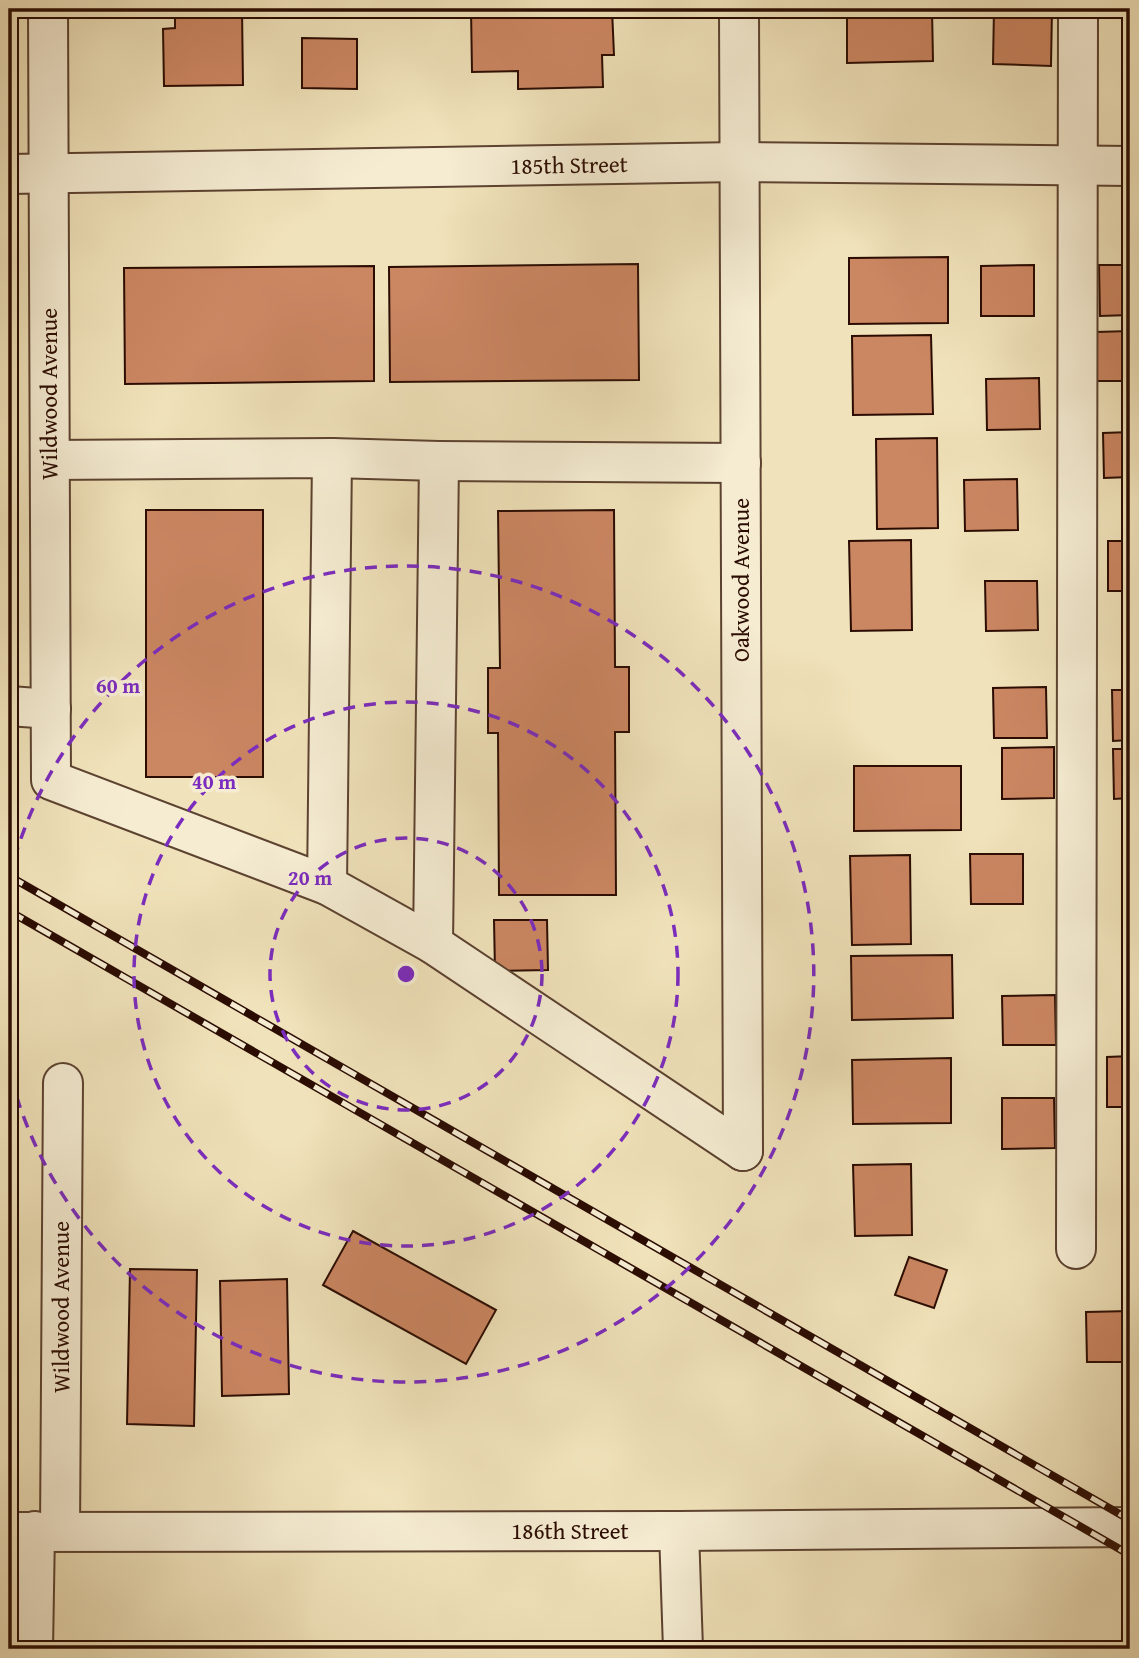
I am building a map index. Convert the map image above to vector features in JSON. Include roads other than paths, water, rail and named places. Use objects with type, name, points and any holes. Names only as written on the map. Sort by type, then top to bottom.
[{"type":"street","name":"Wildwood Avenue","points":[[48,9],[51,780],[327,885]]},
{"type":"street","name":"Oakwood Avenue","points":[[433,944],[743,1151],[739,9]]},
{"type":"street","points":[[1076,1249],[1078,9]]},
{"type":"street","name":"185th Street","points":[[9,174],[739,162],[1130,166]]},
{"type":"street","points":[[332,458],[327,885],[433,944],[439,461]]},
{"type":"street","points":[[50,460],[332,458],[741,463]]},
{"type":"street","points":[[9,706],[51,709]]},
{"type":"street","name":"Wildwood Avenue","points":[[33,1649],[34,1531],[62,1083]]},
{"type":"street","name":"186th Street","points":[[34,1531],[679,1531],[1130,1527]]},
{"type":"street","points":[[679,1531],[683,1649]]},
{"type":"railway","points":[[9,876],[1130,1520]]},
{"type":"railway","points":[[9,911],[1130,1555]]}]
